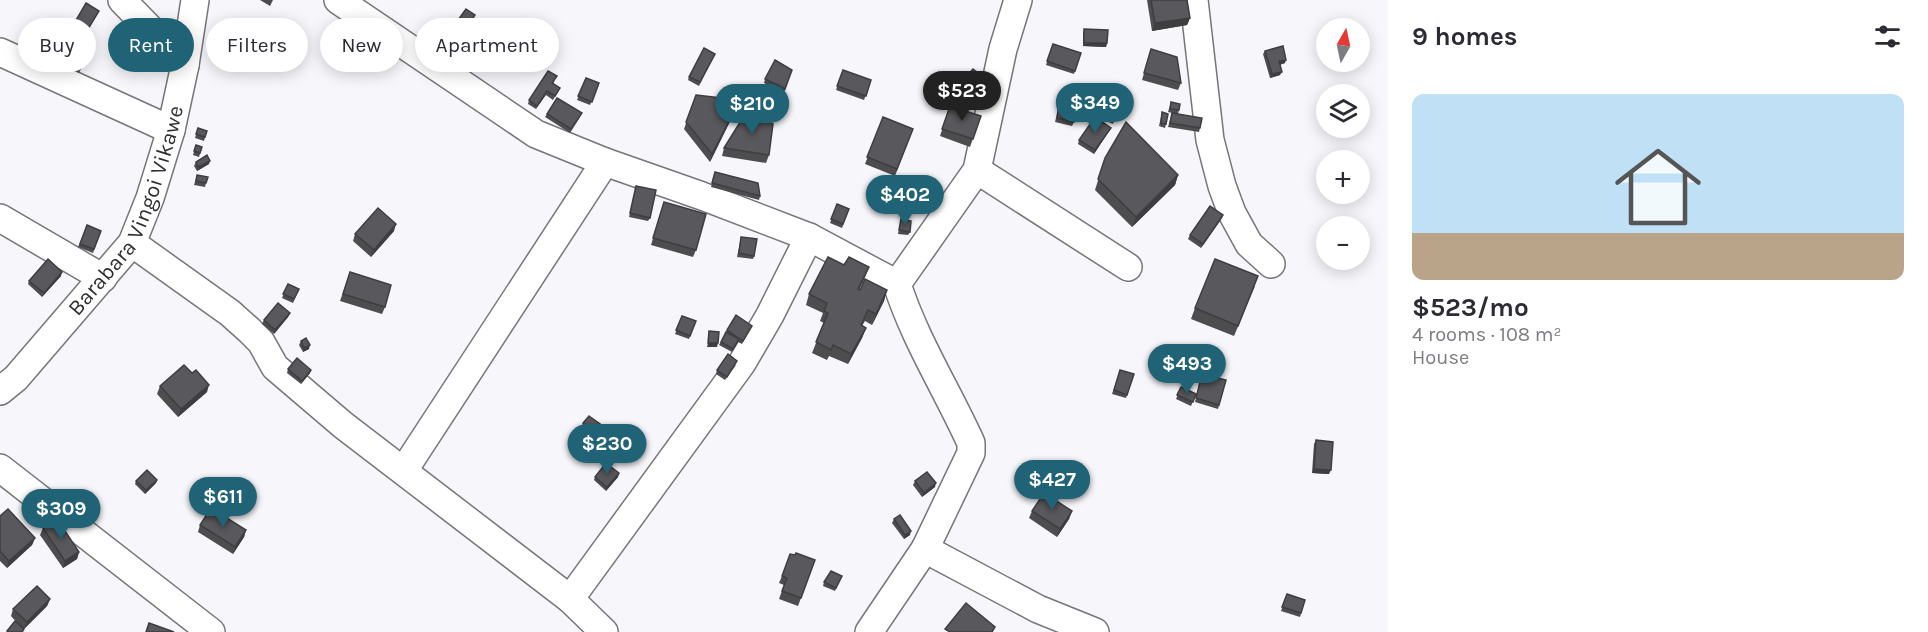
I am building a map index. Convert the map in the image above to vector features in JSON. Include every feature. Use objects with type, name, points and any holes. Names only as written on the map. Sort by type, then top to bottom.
[{"type":"street","points":[[122,0],[139,18]]},
{"type":"street","name":"Barabara Vingoi Vikawe","points":[[192,18],[195,0]]},
{"type":"street","points":[[338,0],[536,134],[605,162],[809,237],[897,284],[926,356],[971,443],[968,460],[925,549],[869,632]]},
{"type":"street","points":[[897,284],[977,171],[1003,49],[1018,0]]},
{"type":"street","points":[[1194,0],[1210,140],[1222,186],[1232,213],[1249,244],[1271,264]]},
{"type":"street","points":[[0,52],[171,130]]},
{"type":"street","name":"Barabara Vingoi Vikawe","points":[[0,391],[16,378],[132,243],[150,198],[171,130],[183,72]]},
{"type":"street","points":[[404,470],[605,162]]},
{"type":"street","points":[[977,171],[1128,267]]},
{"type":"street","points":[[0,218],[103,278]]},
{"type":"street","points":[[570,599],[742,363],[770,315],[809,237]]},
{"type":"street","points":[[132,243],[230,313],[261,342],[275,367],[343,426],[404,470],[570,599],[604,632]]},
{"type":"street","points":[[0,468],[211,632]]},
{"type":"street","points":[[925,549],[1038,609],[1095,632]]},
{"type":"building","points":[[1151,0],[1187,0],[1190,18],[1155,23]]},
{"type":"building","points":[[86,3],[99,11],[95,18],[77,18]]},
{"type":"building","points":[[466,9],[475,15],[473,18],[459,18]]},
{"type":"building","points":[[1084,29],[1108,30],[1107,43],[1084,43]]},
{"type":"building","points":[[1053,44],[1081,53],[1075,71],[1047,61]]},
{"type":"building","points":[[1283,46],[1286,60],[1279,61],[1282,72],[1272,74],[1265,51]]},
{"type":"building","points":[[704,48],[715,54],[700,82],[689,77]]},
{"type":"building","points":[[1151,49],[1177,57],[1181,83],[1144,73]]},
{"type":"building","points":[[775,60],[792,70],[785,89],[765,79]]},
{"type":"building","points":[[973,69],[981,75],[975,82],[967,76]]},
{"type":"building","points":[[843,70],[871,80],[866,96],[837,86]]},
{"type":"building","points":[[547,72],[557,76],[552,83],[560,88],[555,96],[547,91],[537,106],[529,100]]},
{"type":"building","points":[[586,78],[599,83],[592,102],[578,96]]},
{"type":"building","points":[[1075,84],[1099,94],[1092,111],[1068,100]]},
{"type":"building","points":[[696,95],[740,100],[712,154],[686,122]]},
{"type":"building","points":[[557,98],[582,113],[571,129],[547,114]]},
{"type":"building","points":[[1171,102],[1180,104],[1179,110],[1170,109]]},
{"type":"building","points":[[1059,105],[1077,108],[1074,122],[1057,118]]},
{"type":"building","points":[[950,106],[981,116],[973,139],[942,129]]},
{"type":"building","points":[[1110,110],[1117,113],[1114,120],[1107,118]]},
{"type":"building","points":[[747,111],[773,124],[769,155],[724,148]]},
{"type":"building","points":[[1162,112],[1168,114],[1166,124],[1161,123]]},
{"type":"building","points":[[1172,113],[1202,118],[1200,128],[1170,123]]},
{"type":"building","points":[[883,117],[913,129],[897,169],[867,157]]},
{"type":"building","points":[[1095,117],[1111,128],[1095,150],[1079,140]]},
{"type":"building","points":[[1126,122],[1178,175],[1136,217],[1098,179],[1105,158]]},
{"type":"building","points":[[198,128],[207,131],[205,137],[196,134]]},
{"type":"building","points":[[196,145],[202,147],[200,153],[194,151]]},
{"type":"building","points":[[207,155],[210,161],[198,167],[196,162]]},
{"type":"building","points":[[715,172],[758,183],[760,196],[712,183]]},
{"type":"building","points":[[197,175],[208,177],[206,183],[196,181]]},
{"type":"building","points":[[636,186],[656,190],[650,218],[630,213]]},
{"type":"building","points":[[664,202],[706,214],[696,250],[653,238]]},
{"type":"building","points":[[837,204],[849,209],[843,224],[831,219]]},
{"type":"building","points":[[1210,206],[1223,215],[1203,244],[1190,235]]},
{"type":"building","points":[[378,208],[396,224],[374,250],[355,234]]},
{"type":"building","points":[[901,219],[911,221],[910,232],[899,230]]},
{"type":"building","points":[[87,225],[101,231],[94,249],[80,244]]},
{"type":"building","points":[[741,237],[757,239],[754,256],[739,253]]},
{"type":"building","points":[[828,257],[844,265],[849,257],[869,267],[858,289],[860,290],[865,279],[887,290],[876,314],[868,310],[861,325],[866,328],[851,354],[833,345],[831,350],[816,342],[828,313],[824,311],[827,303],[809,294]]},
{"type":"building","points":[[48,259],[62,272],[44,293],[29,281]]},
{"type":"building","points":[[1215,259],[1258,276],[1238,326],[1195,308]]},
{"type":"building","points":[[350,272],[391,285],[385,307],[343,294]]},
{"type":"building","points":[[288,284],[299,289],[294,299],[283,294]]},
{"type":"building","points":[[278,303],[290,313],[275,330],[264,320]]},
{"type":"building","points":[[736,315],[752,326],[743,341],[727,330]]},
{"type":"building","points":[[682,316],[696,321],[690,336],[676,330]]},
{"type":"building","points":[[709,331],[719,332],[718,343],[708,343]]},
{"type":"building","points":[[726,332],[739,339],[733,349],[721,342]]},
{"type":"building","points":[[306,338],[310,345],[304,348],[301,341]]},
{"type":"building","points":[[728,354],[737,361],[727,377],[717,370]]},
{"type":"building","points":[[297,358],[311,370],[302,381],[288,369]]},
{"type":"building","points":[[184,365],[192,373],[196,370],[209,385],[181,409],[160,386]]},
{"type":"building","points":[[1120,370],[1134,374],[1127,395],[1114,390]]},
{"type":"building","points":[[1202,374],[1226,380],[1219,405],[1196,398]]},
{"type":"building","points":[[1181,387],[1196,394],[1193,402],[1177,395]]},
{"type":"building","points":[[589,416],[600,424],[594,431],[583,423]]},
{"type":"building","points":[[1316,440],[1333,442],[1331,470],[1314,469]]},
{"type":"building","points":[[606,463],[619,473],[607,487],[595,477]]},
{"type":"building","points":[[147,470],[157,480],[146,490],[136,481]]},
{"type":"building","points":[[927,472],[936,483],[924,493],[915,481]]},
{"type":"building","points":[[1044,493],[1072,511],[1060,529],[1032,511]]},
{"type":"building","points":[[211,508],[246,530],[235,547],[200,525]]},
{"type":"building","points":[[8,509],[35,538],[9,561],[0,551],[0,516]]},
{"type":"building","points":[[900,515],[911,531],[905,535],[894,519]]},
{"type":"building","points":[[57,519],[79,552],[65,561],[43,528]]},
{"type":"building","points":[[796,553],[815,560],[801,598],[782,591],[787,578],[782,576],[790,554],[795,555]]},
{"type":"building","points":[[831,571],[842,576],[836,588],[824,582]]},
{"type":"building","points":[[37,586],[50,599],[27,622],[13,609]]},
{"type":"building","points":[[1287,594],[1305,600],[1301,613],[1282,607]]},
{"type":"building","points":[[966,603],[995,627],[992,632],[950,632],[945,629]]},
{"type":"building","points":[[15,621],[24,629],[22,632],[8,632],[7,631]]},
{"type":"building","points":[[149,623],[174,632],[146,632]]}]
